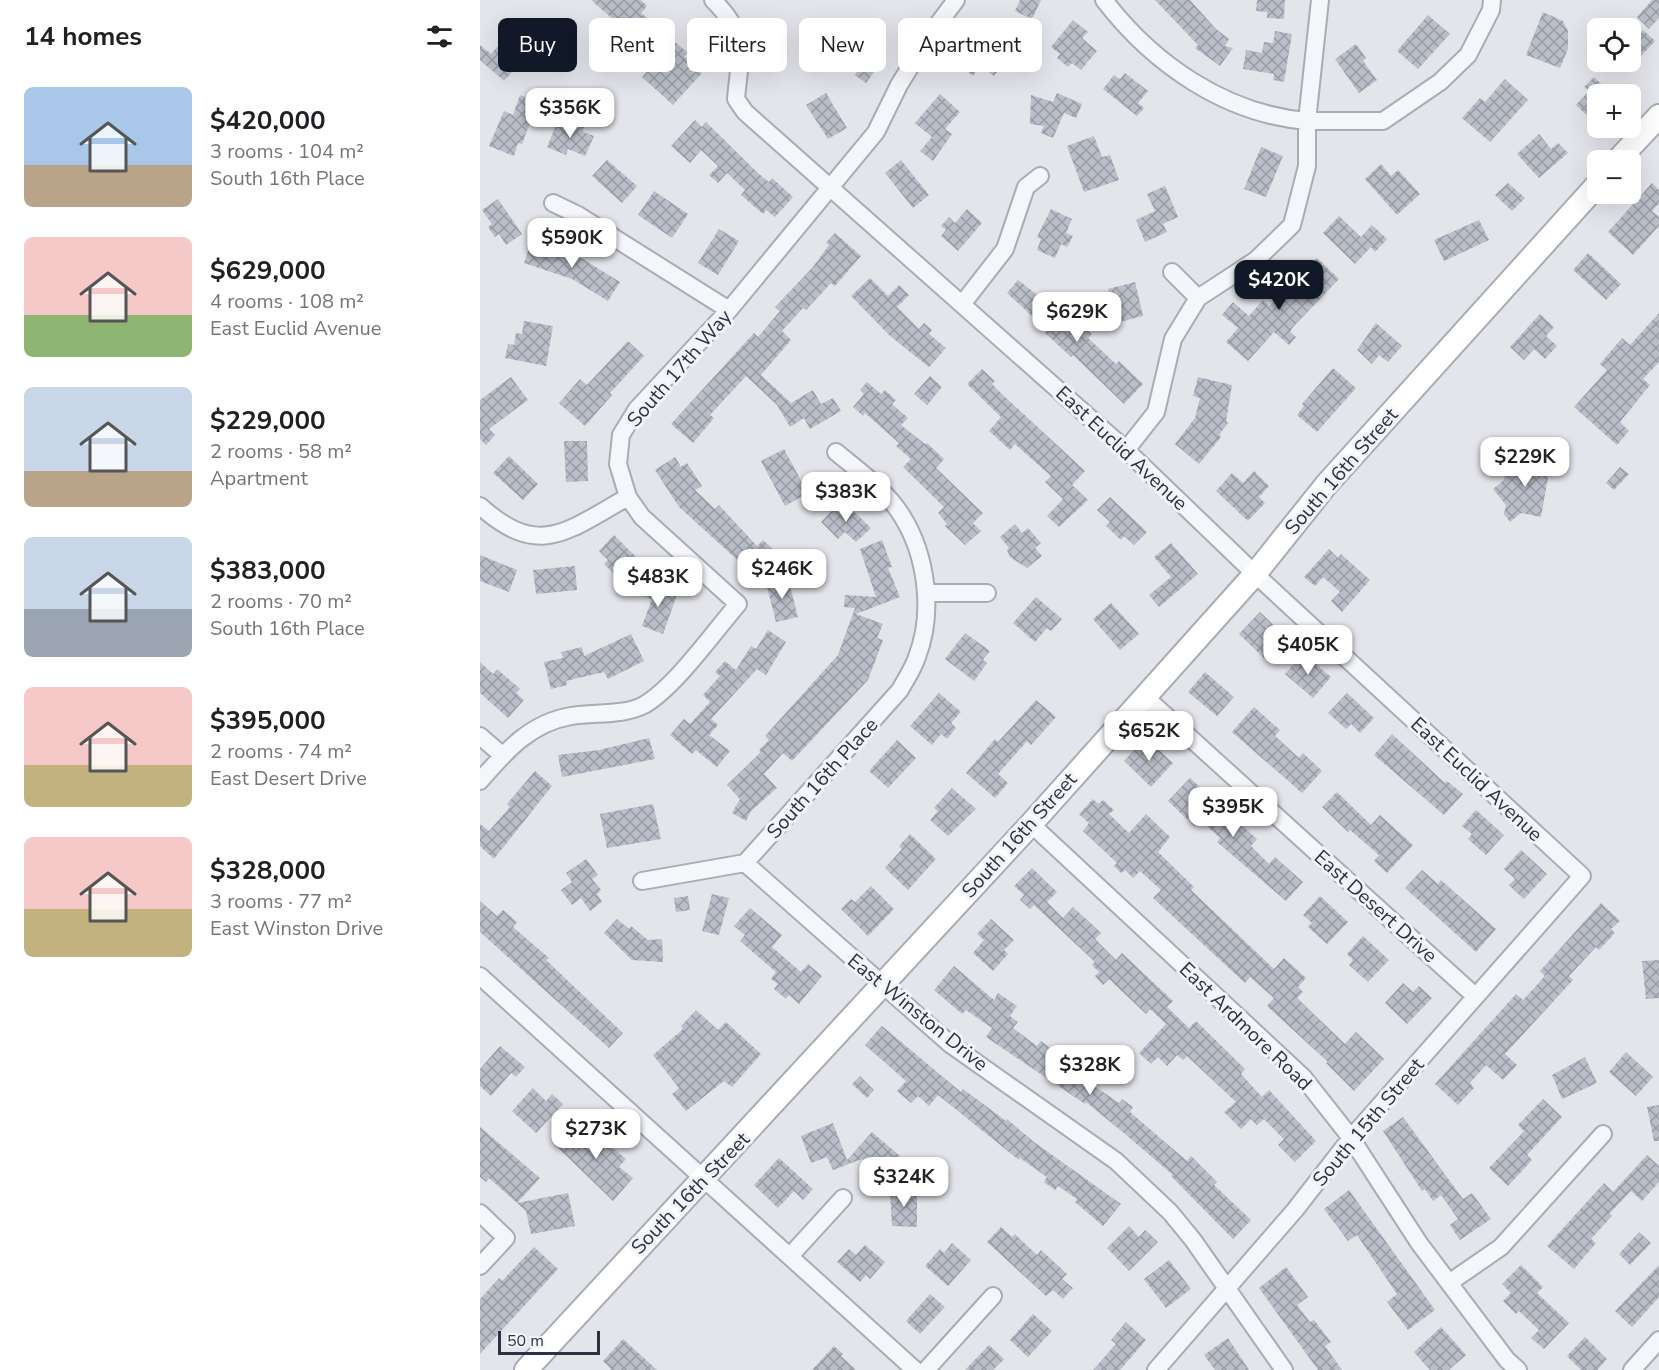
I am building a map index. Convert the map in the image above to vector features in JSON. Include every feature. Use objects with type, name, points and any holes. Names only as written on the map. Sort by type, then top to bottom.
[{"type":"main road","points":[[1627,150],[1659,116]]},
{"type":"main road","name":"South 16th Street","points":[[526,1370],[1031,824],[1255,574],[1326,485],[1587,196]]},
{"type":"street","name":"East Euclid Avenue","points":[[713,0],[727,14],[741,44],[736,99],[745,112],[1126,450],[1255,574],[1582,876]]},
{"type":"street","name":"South 17th Way","points":[[480,781],[502,755],[527,732],[572,716],[606,713],[643,705],[671,682],[738,604],[642,517],[628,497],[618,464],[621,435],[637,409],[729,310],[876,132],[899,85],[929,36],[956,0]]},
{"type":"street","points":[[1104,0],[1117,18],[1161,62],[1205,89],[1254,110],[1288,120],[1307,121],[1383,121],[1440,82],[1468,55],[1491,10],[1492,0]]},
{"type":"street","points":[[1126,450],[1156,411],[1173,339],[1198,298],[1256,261],[1292,225],[1307,166],[1307,121],[1320,0]]},
{"type":"street","points":[[963,303],[1005,249],[1026,187],[1040,176]]},
{"type":"street","points":[[554,203],[578,214],[729,310]]},
{"type":"street","points":[[1172,272],[1198,298]]},
{"type":"street","name":"South 16th Place","points":[[745,863],[900,690],[917,657],[924,628],[927,593],[918,552],[902,516],[881,490],[836,452]]},
{"type":"street","points":[[480,506],[501,525],[524,536],[550,535],[569,529],[628,497]]},
{"type":"street","points":[[927,593],[987,593]]},
{"type":"street","name":"East Desert Drive","points":[[1144,696],[1475,996]]},
{"type":"street","points":[[480,736],[502,755]]},
{"type":"street","name":"East Ardmore Road","points":[[1031,824],[1303,1077],[1351,1138],[1419,1243],[1449,1284],[1507,1360],[1518,1370]]},
{"type":"street","points":[[642,881],[745,863]]},
{"type":"street","name":"East Winston Drive","points":[[745,863],[950,1044],[1116,1161],[1170,1212],[1193,1240],[1284,1370]]},
{"type":"street","name":"South 15th Street","points":[[1156,1370],[1227,1290],[1351,1138],[1582,876]]},
{"type":"street","points":[[480,976],[915,1370]]},
{"type":"street","points":[[1449,1284],[1501,1247],[1603,1134]]},
{"type":"street","points":[[790,1256],[843,1198]]},
{"type":"street","points":[[480,1213],[506,1238],[480,1266]]},
{"type":"street","points":[[926,1370],[993,1296]]},
{"type":"street","points":[[1632,1370],[1659,1340]]},
{"type":"building","points":[[591,0],[641,0],[647,6],[641,13],[647,18],[611,18]]},
{"type":"building","points":[[1020,0],[1041,0],[1032,18],[1015,11]]},
{"type":"building","points":[[1155,0],[1190,0],[1216,29],[1229,39],[1225,46],[1233,48],[1220,66],[1195,48],[1198,45]]},
{"type":"building","points":[[1257,0],[1285,0],[1284,19],[1267,18],[1267,12],[1256,11]]},
{"type":"building","points":[[1652,0],[1659,0],[1659,18],[1649,29],[1641,18],[1637,17]]},
{"type":"building","points":[[1543,12],[1563,21],[1568,31],[1568,49],[1560,68],[1526,55]]},
{"type":"building","points":[[1428,15],[1450,34],[1418,69],[1397,51]]},
{"type":"building","points":[[1073,20],[1088,32],[1082,38],[1097,51],[1081,70],[1072,63],[1068,67],[1057,58],[1060,54],[1051,47]]},
{"type":"building","points":[[1643,30],[1655,41],[1641,56],[1641,32]]},
{"type":"building","points":[[1275,31],[1292,34],[1284,82],[1273,80],[1274,74],[1243,69],[1246,50],[1262,53],[1264,42],[1273,43]]},
{"type":"building","points":[[675,42],[687,52],[684,57],[687,60],[687,72],[702,73],[673,105],[642,77],[646,72],[675,72]]},
{"type":"building","points":[[1356,44],[1366,58],[1363,61],[1377,80],[1359,93],[1335,59]]},
{"type":"building","points":[[480,45],[491,54],[498,46],[498,72],[512,72],[504,81],[480,60]]},
{"type":"building","points":[[857,72],[874,72],[866,83],[855,75]]},
{"type":"building","points":[[1125,73],[1148,91],[1138,103],[1144,108],[1137,116],[1103,89],[1114,75],[1120,79]]},
{"type":"building","points":[[1594,77],[1601,84],[1587,84]]},
{"type":"building","points":[[1505,79],[1528,100],[1490,142],[1462,118],[1480,98],[1485,102]]},
{"type":"building","points":[[826,93],[847,128],[828,139],[806,105]]},
{"type":"building","points":[[1057,93],[1082,104],[1076,118],[1064,113],[1053,138],[1041,133],[1044,126],[1030,124],[1031,95],[1053,102]]},
{"type":"building","points":[[1587,93],[1587,116],[1576,105]]},
{"type":"building","points":[[940,94],[960,112],[945,129],[952,134],[933,161],[920,151],[932,137],[915,123]]},
{"type":"building","points":[[520,95],[538,102],[522,144],[518,143],[514,156],[489,146],[504,111],[513,115]]},
{"type":"building","points":[[695,120],[702,127],[706,122],[759,174],[769,182],[772,178],[793,197],[775,217],[766,210],[763,214],[741,195],[745,190],[727,173],[718,183],[709,175],[718,166],[701,150],[690,163],[671,146]]},
{"type":"building","points":[[571,121],[584,127],[583,132],[594,136],[585,156],[568,149],[566,155],[547,147],[557,123],[568,127]]},
{"type":"building","points":[[1539,134],[1551,149],[1558,143],[1568,153],[1539,178],[1517,154]]},
{"type":"building","points":[[1094,136],[1102,157],[1110,155],[1119,180],[1084,192],[1067,146]]},
{"type":"building","points":[[1261,147],[1283,156],[1266,197],[1244,189]]},
{"type":"building","points":[[607,160],[637,186],[622,203],[592,176]]},
{"type":"building","points":[[901,160],[929,195],[913,208],[885,173]]},
{"type":"building","points":[[1381,164],[1391,176],[1398,170],[1420,194],[1397,215],[1365,179]]},
{"type":"building","points":[[1508,183],[1525,198],[1512,211],[1495,195]]},
{"type":"building","points":[[1652,183],[1659,190],[1659,203],[1652,211],[1659,217],[1659,226],[1633,255],[1608,232],[1633,204],[1641,204],[1641,195]]},
{"type":"building","points":[[1165,186],[1178,217],[1163,224],[1167,232],[1145,242],[1136,220],[1155,211],[1147,194]]},
{"type":"building","points":[[654,191],[688,214],[672,238],[638,215]]},
{"type":"building","points":[[498,199],[522,234],[506,245],[499,234],[495,237],[488,227],[492,224],[482,210]]},
{"type":"building","points":[[967,209],[982,223],[958,251],[941,236],[946,230],[941,226],[949,217],[955,223]]},
{"type":"building","points":[[1051,209],[1072,219],[1066,233],[1073,236],[1067,247],[1061,244],[1055,258],[1037,250],[1041,239],[1037,237]]},
{"type":"building","points":[[1339,216],[1361,237],[1372,225],[1387,239],[1375,252],[1371,247],[1355,264],[1323,233]]},
{"type":"building","points":[[1479,220],[1489,240],[1444,261],[1434,240]]},
{"type":"building","points":[[719,229],[739,241],[718,275],[698,263]]},
{"type":"building","points":[[835,233],[861,256],[835,286],[831,283],[782,331],[791,340],[761,375],[791,403],[813,390],[821,404],[833,398],[841,411],[810,429],[804,418],[790,427],[777,405],[746,376],[710,415],[714,418],[693,443],[671,424],[754,333],[758,337],[780,311],[775,307],[813,267],[829,245],[826,243]]},
{"type":"building","points":[[531,242],[583,259],[620,282],[608,301],[572,279],[524,263]]},
{"type":"building","points":[[1588,253],[1621,284],[1606,300],[1573,270]]},
{"type":"building","points":[[1317,258],[1339,279],[1293,327],[1290,332],[1296,337],[1289,345],[1274,332],[1248,361],[1226,342],[1238,328],[1222,315],[1233,302],[1249,316],[1263,300],[1269,306]]},
{"type":"building","points":[[870,278],[888,296],[899,285],[909,295],[897,307],[919,329],[924,323],[932,330],[929,334],[946,348],[929,367],[890,336],[851,296]]},
{"type":"building","points":[[1018,280],[1067,318],[1070,315],[1092,334],[1088,338],[1116,364],[1119,361],[1143,384],[1124,404],[1073,355],[1071,357],[1045,333],[1047,330],[1007,293]]},
{"type":"building","points":[[1135,282],[1143,316],[1116,323],[1108,289]]},
{"type":"building","points":[[1659,313],[1659,362],[1643,379],[1650,385],[1620,422],[1629,431],[1617,445],[1574,407],[1607,370],[1600,364],[1622,338],[1630,345]]},
{"type":"building","points":[[1540,314],[1554,327],[1546,336],[1557,346],[1545,359],[1534,349],[1524,360],[1510,347]]},
{"type":"building","points":[[524,321],[553,326],[546,366],[505,358],[508,344],[514,345],[516,333],[522,334]]},
{"type":"building","points":[[1376,323],[1402,346],[1388,362],[1379,355],[1372,364],[1357,350]]},
{"type":"building","points":[[628,341],[644,356],[610,393],[612,395],[585,426],[559,403],[580,379],[587,385]]},
{"type":"building","points":[[1333,368],[1356,388],[1317,432],[1297,415],[1304,406],[1302,404]]},
{"type":"building","points":[[982,369],[995,381],[992,384],[1004,396],[1085,471],[1072,485],[1088,500],[1059,527],[1047,516],[1063,499],[1045,482],[1051,476],[1015,444],[1010,450],[989,431],[1001,417],[967,384]]},
{"type":"building","points":[[930,376],[942,387],[927,405],[914,394]]},
{"type":"building","points":[[511,377],[528,400],[489,429],[495,435],[486,445],[480,439],[480,400]]},
{"type":"building","points":[[1198,377],[1232,385],[1226,421],[1228,423],[1219,435],[1221,437],[1199,464],[1175,444],[1195,418],[1200,398],[1193,396]]},
{"type":"building","points":[[867,382],[881,394],[885,390],[896,400],[892,404],[908,418],[901,425],[925,444],[927,443],[944,459],[936,468],[983,513],[973,523],[981,531],[965,545],[945,526],[947,524],[938,513],[944,507],[903,467],[911,459],[896,446],[899,443],[865,413],[863,416],[853,407],[864,394],[860,390]]},
{"type":"building","points":[[564,441],[587,441],[588,481],[566,482]]},
{"type":"building","points":[[784,449],[808,493],[785,506],[761,461]]},
{"type":"building","points":[[509,456],[538,484],[523,500],[493,473]]},
{"type":"building","points":[[1529,456],[1551,460],[1541,517],[1521,513],[1510,522],[1504,514],[1506,505],[1493,489],[1504,480],[1506,469],[1513,470],[1514,462],[1527,464]]},
{"type":"building","points":[[675,457],[681,467],[687,463],[702,486],[695,490],[715,509],[719,505],[757,546],[763,540],[778,554],[756,577],[679,507],[655,470]]},
{"type":"building","points":[[1620,467],[1629,474],[1614,490],[1606,483]]},
{"type":"building","points":[[1254,471],[1269,486],[1259,497],[1265,503],[1248,521],[1216,491],[1232,473],[1243,483]]},
{"type":"building","points":[[1110,497],[1147,532],[1134,545],[1124,536],[1121,540],[1106,526],[1110,522],[1097,510]]},
{"type":"building","points":[[842,500],[871,528],[856,542],[845,532],[838,539],[821,522]]},
{"type":"building","points":[[1015,524],[1022,533],[1028,528],[1041,543],[1035,548],[1042,556],[1027,568],[1010,557],[1007,550],[1009,548],[1000,537]]},
{"type":"building","points":[[614,535],[643,564],[624,584],[604,564],[608,560],[599,551]]},
{"type":"building","points":[[882,540],[892,567],[888,568],[900,597],[856,614],[883,624],[877,638],[883,640],[868,680],[792,761],[783,753],[764,774],[777,788],[751,811],[746,821],[732,813],[740,799],[727,785],[761,752],[759,750],[769,740],[765,736],[838,655],[855,608],[844,607],[845,595],[876,597],[860,549]]},
{"type":"building","points":[[1171,543],[1198,574],[1159,607],[1149,595],[1171,577],[1154,557]]},
{"type":"building","points":[[1329,549],[1338,558],[1341,554],[1370,580],[1342,612],[1331,601],[1340,592],[1323,577],[1315,586],[1304,577]]},
{"type":"building","points":[[480,555],[517,570],[509,592],[480,581]]},
{"type":"building","points":[[575,566],[577,590],[536,594],[533,570]]},
{"type":"building","points":[[788,578],[798,617],[776,622],[766,583]]},
{"type":"building","points":[[646,584],[677,595],[663,634],[642,626],[652,599],[642,595]]},
{"type":"building","points":[[1036,597],[1062,619],[1051,631],[1047,628],[1035,642],[1013,623]]},
{"type":"building","points":[[1111,603],[1139,634],[1120,650],[1093,619]]},
{"type":"building","points":[[1260,612],[1287,638],[1266,660],[1239,634]]},
{"type":"building","points":[[768,630],[786,642],[766,675],[757,669],[711,719],[718,725],[709,735],[730,751],[717,767],[696,750],[692,754],[670,735],[684,719],[690,724],[710,702],[703,695],[720,676],[715,672],[725,661],[736,670],[751,646],[756,649]]},
{"type":"building","points":[[965,633],[990,651],[983,660],[987,663],[974,681],[945,659]]},
{"type":"building","points":[[631,634],[644,661],[608,679],[604,672],[566,681],[567,685],[551,689],[544,662],[563,658],[561,652],[582,647],[584,656]]},
{"type":"building","points":[[1303,653],[1331,677],[1313,698],[1285,674]]},
{"type":"building","points":[[480,662],[493,674],[497,669],[520,689],[516,693],[524,700],[508,718],[480,693]]},
{"type":"building","points":[[1205,672],[1234,697],[1217,716],[1188,692]]},
{"type":"building","points":[[939,693],[961,712],[951,723],[956,728],[947,739],[941,734],[932,745],[910,726]]},
{"type":"building","points":[[1347,693],[1374,718],[1360,733],[1351,724],[1346,729],[1328,713]]},
{"type":"building","points":[[1036,700],[1056,717],[1031,745],[1027,741],[998,774],[1008,783],[995,798],[966,773],[995,739],[998,742]]},
{"type":"building","points":[[1254,707],[1280,730],[1275,736],[1299,758],[1303,753],[1322,771],[1302,793],[1232,732]]},
{"type":"building","points":[[1392,734],[1445,783],[1447,781],[1463,794],[1444,815],[1374,755]]},
{"type":"building","points":[[649,738],[655,759],[562,777],[558,755],[599,750]]},
{"type":"building","points":[[1146,738],[1173,763],[1151,787],[1124,761]]},
{"type":"building","points":[[897,740],[916,758],[888,788],[869,771]]},
{"type":"building","points":[[535,771],[552,786],[494,859],[480,846],[480,824],[489,831],[510,807],[507,804]]},
{"type":"building","points":[[1190,778],[1257,839],[1251,846],[1269,864],[1275,857],[1303,882],[1286,901],[1217,842],[1220,838],[1201,821],[1195,827],[1168,801]]},
{"type":"building","points":[[952,788],[976,809],[948,836],[930,820],[938,811],[934,808]]},
{"type":"building","points":[[1337,792],[1371,825],[1380,815],[1413,845],[1387,873],[1374,861],[1379,855],[1350,830],[1348,832],[1322,807]]},
{"type":"building","points":[[1093,799],[1098,804],[1103,800],[1114,810],[1109,814],[1129,833],[1146,814],[1170,837],[1158,852],[1194,887],[1191,890],[1274,969],[1284,958],[1306,978],[1298,987],[1303,992],[1297,998],[1345,1044],[1356,1032],[1384,1059],[1354,1091],[1326,1063],[1328,1062],[1267,1006],[1274,998],[1250,977],[1245,983],[1153,898],[1161,890],[1140,871],[1133,878],[1125,870],[1121,873],[1114,866],[1117,863],[1083,831],[1089,823],[1079,814]]},
{"type":"building","points":[[653,804],[661,839],[607,848],[600,814]]},
{"type":"building","points":[[1476,810],[1504,835],[1486,855],[1468,839],[1472,834],[1462,826]]},
{"type":"building","points":[[910,834],[936,859],[908,890],[885,868],[902,849],[899,846]]},
{"type":"building","points":[[1521,850],[1547,874],[1524,899],[1509,885],[1515,879],[1504,869]]},
{"type":"building","points":[[586,859],[598,875],[592,879],[601,890],[597,894],[602,902],[590,911],[581,898],[572,905],[561,890],[572,882],[566,873]]},
{"type":"building","points":[[1032,868],[1057,892],[1047,902],[1063,918],[1073,907],[1101,933],[1095,939],[1116,960],[1122,953],[1173,1001],[1167,1007],[1189,1028],[1196,1021],[1245,1069],[1241,1074],[1262,1097],[1269,1090],[1316,1141],[1295,1162],[1278,1145],[1284,1139],[1264,1119],[1257,1125],[1251,1119],[1241,1129],[1224,1112],[1236,1102],[1187,1056],[1183,1060],[1177,1055],[1167,1066],[1158,1057],[1151,1064],[1139,1053],[1166,1024],[1150,1009],[1146,1014],[1109,979],[1103,985],[1095,976],[1099,972],[1092,965],[1095,962],[1034,905],[1030,909],[1020,900],[1024,895],[1014,886]]},
{"type":"building","points":[[1422,870],[1438,884],[1441,880],[1496,929],[1476,952],[1405,888]]},
{"type":"building","points":[[871,886],[894,909],[868,936],[841,909],[851,899],[855,902]]},
{"type":"building","points":[[712,894],[729,898],[719,935],[702,931]]},
{"type":"building","points":[[688,896],[690,910],[676,912],[674,898]]},
{"type":"building","points":[[1320,896],[1348,922],[1327,944],[1308,927],[1312,923],[1303,915]]},
{"type":"building","points":[[480,901],[497,916],[503,910],[517,922],[513,927],[549,958],[546,960],[623,1033],[609,1048],[480,932]]},
{"type":"building","points":[[1601,903],[1620,921],[1611,929],[1615,933],[1599,950],[1596,947],[1569,976],[1573,980],[1505,1054],[1517,1065],[1503,1080],[1486,1065],[1470,1083],[1474,1088],[1458,1105],[1435,1084],[1516,994],[1523,1000],[1545,976],[1540,971]]},
{"type":"building","points":[[750,908],[782,935],[772,947],[801,972],[808,964],[822,976],[799,1004],[789,995],[786,999],[774,989],[778,984],[771,979],[776,972],[740,941],[745,935],[734,926]]},
{"type":"building","points":[[617,919],[629,929],[631,926],[648,940],[662,939],[663,962],[632,960],[604,933]]},
{"type":"building","points":[[991,919],[1014,940],[1004,950],[1008,954],[993,971],[973,953],[984,940],[977,934]]},
{"type":"building","points":[[1363,936],[1389,960],[1368,982],[1349,965],[1353,960],[1347,954]]},
{"type":"building","points":[[1659,960],[1659,998],[1646,999],[1642,961]]},
{"type":"building","points":[[954,966],[994,1000],[998,993],[1017,1006],[1010,1016],[1018,1022],[1013,1028],[1037,1046],[1041,1041],[1050,1048],[1047,1053],[1077,1074],[1080,1069],[1093,1078],[1090,1083],[1119,1103],[1122,1099],[1133,1107],[1130,1112],[1187,1161],[1191,1156],[1217,1182],[1214,1185],[1251,1220],[1233,1239],[1171,1176],[1173,1175],[1086,1102],[1085,1104],[986,1037],[992,1028],[966,1010],[962,1014],[934,990]]},
{"type":"building","points":[[1403,983],[1413,992],[1419,986],[1432,998],[1407,1024],[1385,1003]]},
{"type":"building","points":[[696,1010],[718,1030],[726,1022],[761,1054],[732,1087],[724,1081],[686,1111],[672,1094],[679,1088],[653,1055],[683,1029],[681,1026]]},
{"type":"building","points":[[882,1026],[961,1092],[963,1089],[1006,1121],[1007,1119],[1034,1142],[1121,1204],[1103,1226],[1075,1202],[1077,1199],[1058,1186],[1055,1190],[1044,1182],[1047,1177],[1020,1158],[1019,1160],[938,1095],[929,1106],[918,1096],[911,1103],[897,1091],[906,1081],[865,1045]]},
{"type":"building","points":[[500,1046],[525,1067],[516,1077],[511,1073],[491,1096],[480,1086],[480,1069]]},
{"type":"building","points":[[1626,1052],[1653,1077],[1636,1096],[1609,1072]]},
{"type":"building","points":[[1585,1057],[1597,1083],[1562,1099],[1552,1075]]},
{"type":"building","points":[[860,1076],[874,1090],[867,1098],[852,1084]]},
{"type":"building","points":[[533,1088],[546,1101],[552,1094],[563,1104],[536,1133],[512,1111]]},
{"type":"building","points":[[1543,1099],[1562,1117],[1527,1155],[1532,1160],[1508,1186],[1489,1168],[1524,1131],[1518,1125]]},
{"type":"building","points":[[1659,1105],[1659,1141],[1654,1141],[1647,1107]]},
{"type":"building","points":[[1403,1117],[1463,1199],[1472,1193],[1491,1219],[1460,1240],[1450,1225],[1458,1219],[1441,1195],[1433,1201],[1425,1189],[1422,1191],[1383,1131]]},
{"type":"building","points":[[575,1123],[588,1135],[594,1128],[605,1138],[603,1140],[626,1159],[619,1167],[633,1178],[613,1201],[555,1145]]},
{"type":"building","points":[[833,1123],[847,1160],[872,1132],[900,1156],[883,1176],[862,1159],[833,1170],[827,1157],[811,1163],[801,1136]]},
{"type":"building","points":[[480,1127],[540,1178],[517,1203],[489,1178],[486,1182],[480,1177]]},
{"type":"building","points":[[1647,1155],[1659,1166],[1659,1182],[1642,1201],[1631,1191],[1609,1214],[1612,1216],[1591,1239],[1596,1243],[1574,1269],[1547,1246],[1604,1183],[1613,1192]]},
{"type":"building","points":[[779,1158],[813,1189],[803,1200],[794,1191],[778,1208],[754,1185]]},
{"type":"building","points":[[890,1190],[917,1190],[917,1227],[892,1226]]},
{"type":"building","points":[[1349,1190],[1435,1310],[1408,1330],[1387,1302],[1397,1294],[1357,1235],[1348,1241],[1324,1209]]},
{"type":"building","points":[[568,1193],[575,1226],[531,1234],[526,1211],[517,1203]]},
{"type":"building","points":[[1129,1226],[1139,1237],[1145,1230],[1158,1242],[1129,1271],[1107,1248]]},
{"type":"building","points":[[1001,1227],[1012,1237],[1015,1234],[1037,1255],[1041,1250],[1067,1274],[1062,1279],[1073,1288],[1063,1299],[1053,1290],[1046,1296],[987,1242]]},
{"type":"building","points":[[1639,1232],[1651,1243],[1630,1265],[1619,1254]]},
{"type":"building","points":[[952,1243],[971,1260],[948,1286],[925,1266],[940,1249],[944,1253]]},
{"type":"building","points":[[865,1245],[885,1262],[870,1279],[866,1275],[860,1282],[837,1262],[849,1249],[856,1255]]},
{"type":"building","points":[[534,1247],[558,1269],[480,1354],[480,1299],[499,1278],[502,1281]]},
{"type":"building","points":[[1169,1260],[1191,1289],[1166,1308],[1144,1279]]},
{"type":"building","points":[[1521,1265],[1543,1287],[1537,1293],[1569,1323],[1544,1349],[1531,1338],[1539,1330],[1519,1311],[1516,1314],[1503,1301],[1511,1293],[1502,1284]]},
{"type":"building","points":[[1659,1265],[1659,1297],[1632,1327],[1615,1311]]},
{"type":"building","points":[[1286,1267],[1308,1297],[1297,1305],[1310,1322],[1314,1320],[1331,1342],[1325,1346],[1342,1370],[1318,1370],[1259,1288]]},
{"type":"building","points":[[930,1294],[945,1307],[920,1334],[906,1321]]},
{"type":"building","points":[[1033,1314],[1052,1331],[1028,1357],[1010,1340]]},
{"type":"building","points":[[1126,1322],[1146,1340],[1120,1370],[1093,1370],[1116,1344],[1111,1340]]},
{"type":"building","points":[[1441,1327],[1466,1355],[1449,1370],[1430,1370],[1414,1352]]},
{"type":"building","points":[[1585,1337],[1607,1359],[1597,1370],[1581,1370],[1567,1356]]},
{"type":"building","points":[[1228,1338],[1249,1370],[1215,1370],[1204,1355]]},
{"type":"building","points":[[623,1339],[657,1370],[612,1370],[603,1361]]},
{"type":"building","points":[[989,1345],[1004,1359],[993,1370],[965,1370]]},
{"type":"building","points":[[834,1346],[856,1370],[812,1370]]}]
